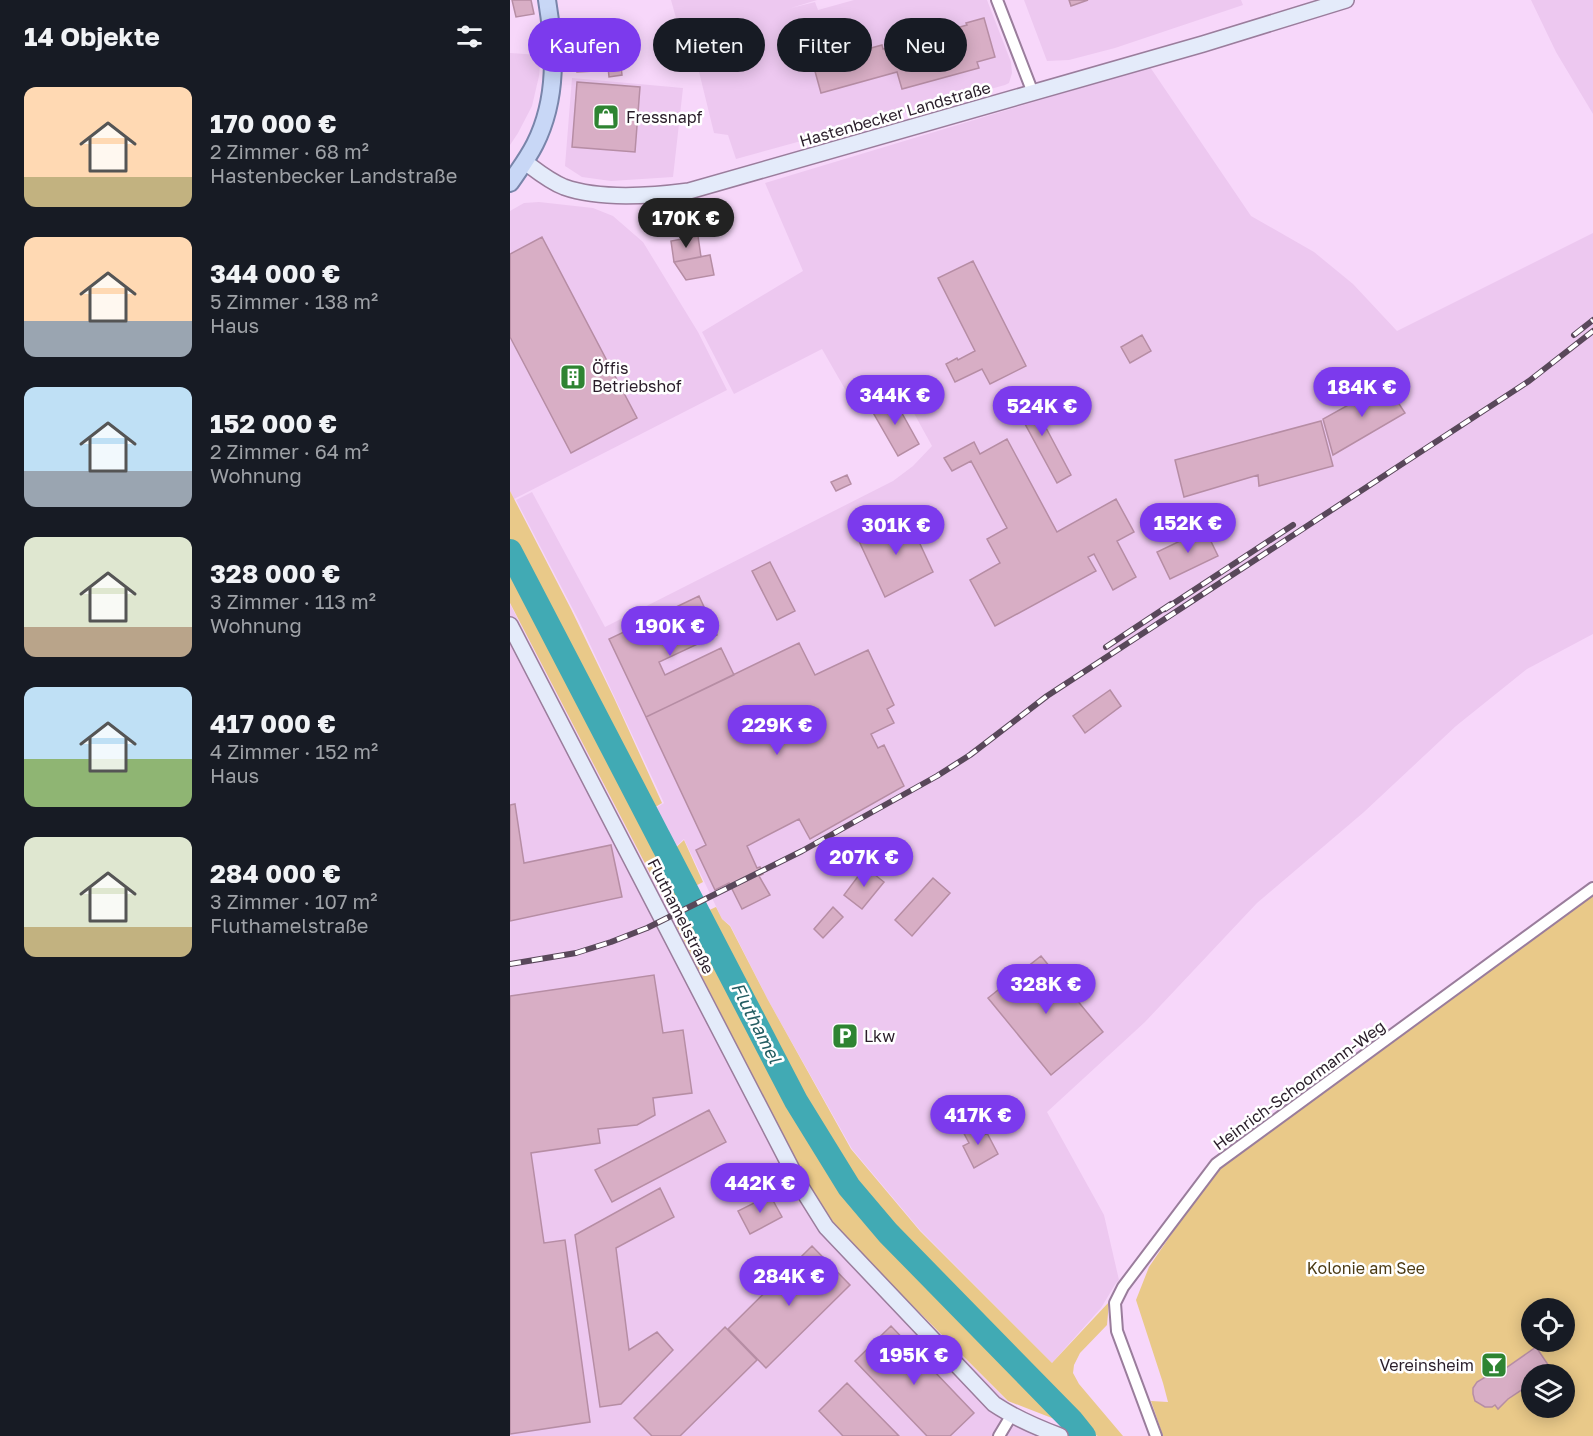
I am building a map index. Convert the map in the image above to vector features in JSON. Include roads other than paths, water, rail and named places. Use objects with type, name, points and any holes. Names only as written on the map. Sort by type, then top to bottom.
[{"type":"main road","points":[[510,183],[536,143],[553,88],[554,52],[547,0]]},
{"type":"main road","name":"Hastenbecker Landstraße","points":[[525,162],[549,180],[577,190],[613,195],[689,191],[1203,44],[1346,0]]},
{"type":"main road","name":"Fluthamelstraße","points":[[510,625],[801,1187],[826,1227],[994,1404],[1011,1416],[1060,1436]]},
{"type":"street","points":[[998,0],[1033,93]]},
{"type":"street","name":"Heinrich-Schoormann-Weg","points":[[1156,1436],[1117,1331],[1115,1303],[1123,1287],[1216,1164],[1593,888]]},
{"type":"street","points":[[999,1436],[1011,1416]]},
{"type":"waterway","name":"Fluthamel","points":[[510,551],[796,1101],[849,1187],[888,1233],[1084,1436]]},
{"type":"railway","points":[[1574,335],[1593,320]]},
{"type":"railway","points":[[510,964],[576,953],[647,928],[802,851],[937,776],[970,755],[1047,696],[1529,381],[1593,331]]},
{"type":"railway","points":[[1165,609],[1293,525]]},
{"type":"railway","points":[[1106,647],[1171,604]]},
{"type":"place","name":"Fressnapf","points":[[606,117]]},
{"type":"place","name":"Öffis Betriebshof","points":[[573,377]]},
{"type":"place","name":"Lkw","points":[[845,1036]]},
{"type":"place","name":"Vereinsheim","points":[[1494,1365]]},
{"type":"park label","name":"Kolonie am See","points":[[1366,1268]]}]
